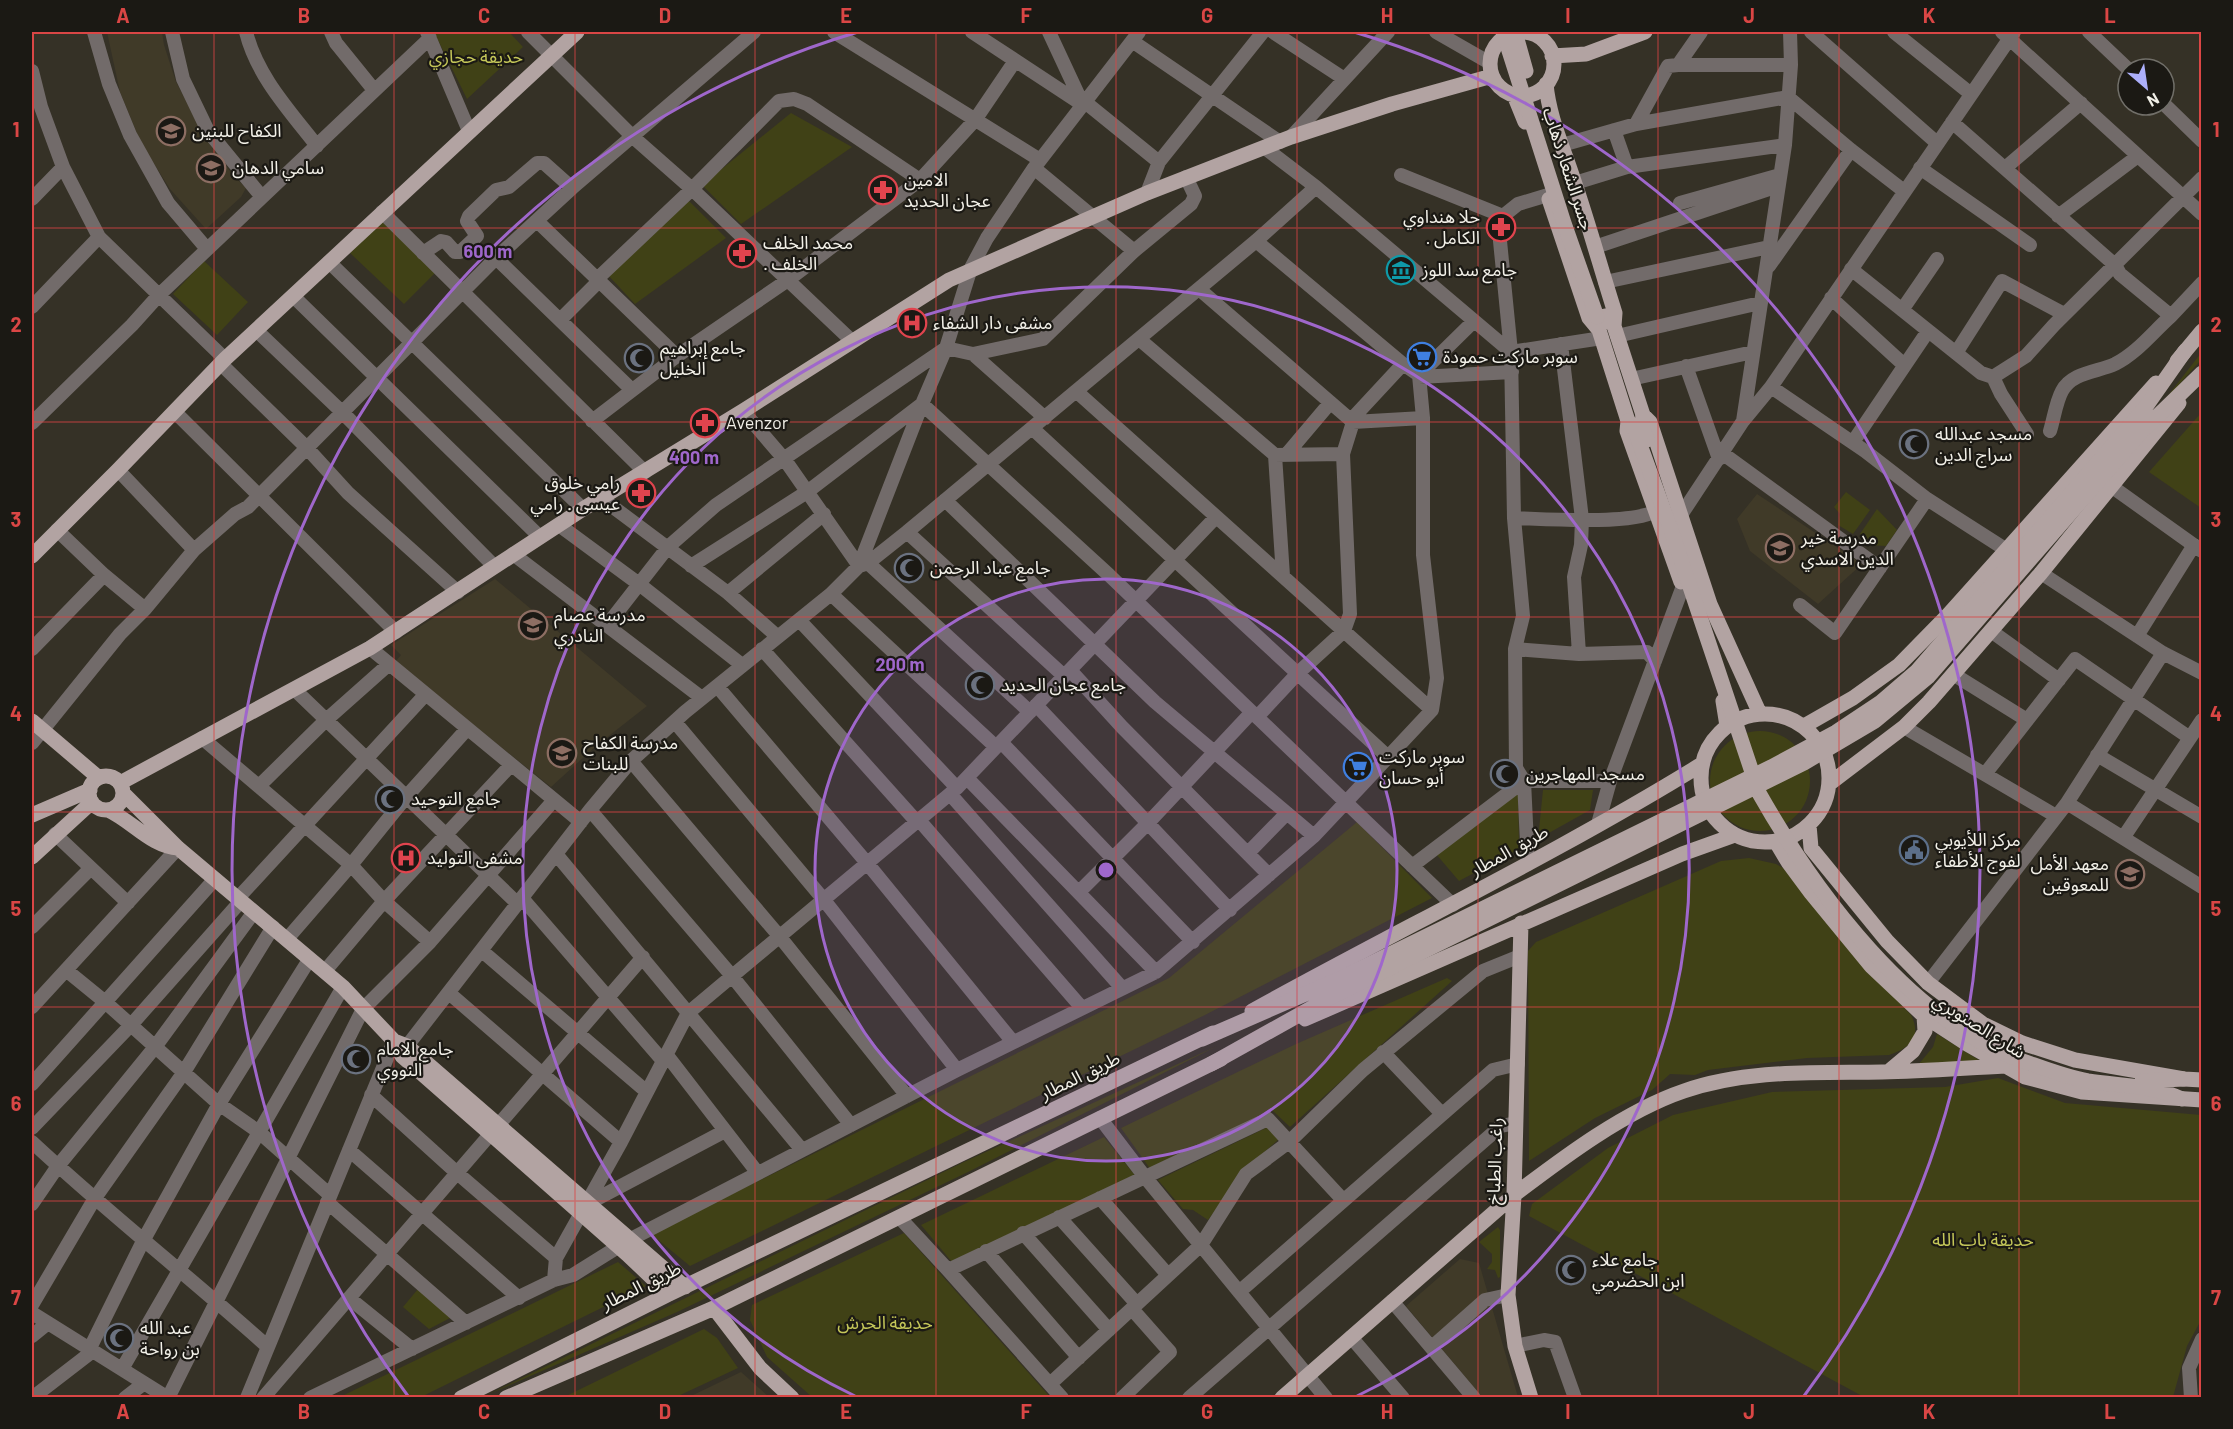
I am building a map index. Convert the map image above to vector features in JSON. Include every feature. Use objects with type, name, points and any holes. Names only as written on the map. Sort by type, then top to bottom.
[{"type":"main road","points":[[32,556],[256,330],[577,32]]},
{"type":"main road","points":[[108,810],[119,804],[122,788],[202,738],[370,648],[601,498],[743,411],[929,291],[971,268],[1186,177],[1279,142],[1392,104],[1492,62],[1508,36],[1522,32],[1543,41],[1552,56],[1553,71],[1546,84],[1535,93],[1515,95],[1501,88],[1492,62],[1491,32]]},
{"type":"main road","name":"جسر الشعار ذهاب","points":[[1503,32],[1564,223],[1606,327]]},
{"type":"main road","points":[[1522,32],[1520,56],[1636,418],[1642,426],[1754,756],[1785,826],[1821,879],[1897,967],[1935,1001],[1990,1036],[2023,1053],[2061,1068],[2139,1081],[2184,1079]]},
{"type":"main road","points":[[1552,56],[1586,54],[1645,32]]},
{"type":"main road","points":[[1546,84],[1548,103],[1615,313],[1606,327]]},
{"type":"main road","points":[[1515,95],[1558,231],[1589,318],[1606,327],[1631,379],[1636,418],[1634,428],[1670,527],[1759,793],[1779,829],[1818,887],[1893,973],[1931,1008],[1987,1044],[2020,1060],[2086,1081],[2165,1091],[2182,1099]]},
{"type":"main road","points":[[1202,1039],[1333,982],[1630,837],[1771,767],[1836,732],[1881,702],[1917,672],[2145,408],[2202,331]]},
{"type":"main road","points":[[1804,726],[1853,698],[1899,665],[1948,615],[2005,549],[2186,351]]},
{"type":"main road","points":[[1830,784],[1904,727],[1953,674],[2041,573],[2202,374]]},
{"type":"main road","points":[[1211,1064],[1330,997],[1804,763],[1875,720],[1928,677],[2141,432],[2202,374]]},
{"type":"main road","points":[[1636,418],[1627,431],[1721,693],[1726,710],[1727,726]]},
{"type":"main road","points":[[1636,418],[1650,422],[1710,604],[1760,714]]},
{"type":"main road","points":[[1760,714],[1775,714],[1791,718],[1804,726],[1819,742],[1828,762],[1830,784],[1819,813],[1809,825],[1794,836],[1776,842],[1755,842],[1735,836],[1715,819],[1708,808],[1701,787],[1702,764],[1713,741],[1727,726],[1737,720],[1760,714]]},
{"type":"main road","points":[[37,726],[94,790],[102,810],[108,810],[122,817],[159,844],[169,848],[178,848]]},
{"type":"main road","name":"طريق المطار","points":[[461,1398],[669,1294],[1202,1039],[1322,972],[1528,864],[1645,799],[1702,764]]},
{"type":"main road","points":[[32,857],[94,790],[110,777],[178,848],[343,987],[401,1044],[402,1056],[494,1129],[585,1209],[624,1244],[669,1294]]},
{"type":"main road","points":[[32,815],[94,790]]},
{"type":"main road","name":"شارع الصنوبري","points":[[1809,825],[1811,848],[1887,941],[1928,983],[1983,1024],[2022,1042],[2075,1060],[2184,1079],[2202,1080]]},
{"type":"main road","points":[[506,1398],[714,1308],[1336,1004],[1696,848],[1735,836]]},
{"type":"main road","name":"شارع الصنوبري","points":[[1776,842],[1811,893],[1871,966],[1924,1016],[2005,1066],[2025,1077],[2082,1092],[2202,1100]]},
{"type":"main road","points":[[1811,893],[1833,876]]},
{"type":"main road","name":"راغب الطباخ","points":[[1521,923],[1514,1195],[1508,1295],[1515,1346],[1528,1396]]},
{"type":"main road","points":[[1888,1072],[1913,1051],[1925,1031],[1924,1016]]},
{"type":"main road","points":[[1281,1398],[1514,1195],[1552,1165],[1603,1132],[1654,1104],[1684,1091],[1713,1083],[1769,1073],[1888,1072],[2005,1066]]},
{"type":"main road","points":[[624,1244],[685,1287]]},
{"type":"main road","points":[[714,1308],[760,1368],[792,1398]]},
{"type":"street","points":[[94,32],[109,84],[130,135],[168,203],[207,249]]},
{"type":"street","points":[[172,32],[183,79],[208,131],[262,197]]},
{"type":"street","points":[[246,32],[264,77],[316,146]]},
{"type":"street","points":[[331,32],[336,43],[374,90]]},
{"type":"street","points":[[528,32],[633,137],[692,189],[852,341]]},
{"type":"street","points":[[32,743],[37,726],[145,609],[194,550],[235,514],[248,507],[496,258],[572,188],[754,32]]},
{"type":"street","points":[[834,32],[975,120],[1037,164],[1093,217],[1134,251]]},
{"type":"street","points":[[972,32],[990,36],[1015,60],[1084,104],[1159,162]]},
{"type":"street","points":[[1147,193],[1159,162],[1263,32]]},
{"type":"street","points":[[1273,32],[1343,78]]},
{"type":"street","points":[[1279,142],[1388,32]]},
{"type":"street","points":[[1436,32],[1492,62]]},
{"type":"street","points":[[1678,65],[1701,32]]},
{"type":"street","points":[[1743,421],[1785,145],[1791,65],[1790,32]]},
{"type":"street","points":[[1811,32],[1937,143]]},
{"type":"street","points":[[1894,32],[1971,94]]},
{"type":"street","points":[[2089,32],[2116,58]]},
{"type":"street","points":[[1054,34],[1084,104]]},
{"type":"street","points":[[1681,515],[1743,421],[1771,387],[1952,122],[2009,34],[2081,104],[2202,214]]},
{"type":"street","points":[[32,423],[132,325],[159,295],[429,35],[469,131]]},
{"type":"street","points":[[863,564],[922,404],[946,348],[971,268],[987,238],[1037,164],[1136,36],[1279,142],[1316,187],[1511,352],[1562,344],[1606,327],[1760,303]]},
{"type":"street","points":[[592,421],[631,389],[788,280],[920,180],[975,120],[1015,60]]},
{"type":"street","points":[[1636,124],[1668,66],[1791,65]]},
{"type":"street","points":[[32,71],[36,109],[99,237],[159,295],[348,493],[458,592]]},
{"type":"street","points":[[1562,145],[1636,124],[1788,97]]},
{"type":"street","points":[[1788,97],[1904,191]]},
{"type":"street","points":[[560,320],[778,101],[794,99],[807,104],[920,180]]},
{"type":"street","points":[[2004,168],[2081,104]]},
{"type":"street","points":[[2176,116],[2202,141]]},
{"type":"street","points":[[1952,122],[2115,265],[2120,274],[2171,316]]},
{"type":"street","points":[[1614,130],[1627,167]]},
{"type":"street","points":[[1575,183],[1627,167],[1785,145]]},
{"type":"street","points":[[1767,268],[1851,150]]},
{"type":"street","points":[[2058,216],[2138,156]]},
{"type":"street","points":[[423,253],[441,241],[455,252],[460,252],[477,236],[467,221],[469,216],[496,190],[508,188],[537,163],[544,163],[572,188]]},
{"type":"street","points":[[32,199],[63,167]]},
{"type":"street","points":[[1920,168],[2030,245]]},
{"type":"street","points":[[1401,175],[1503,216]]},
{"type":"street","points":[[608,624],[668,548],[716,505],[946,348],[973,354],[1043,339],[1134,251],[1194,200],[1193,190],[1186,177]]},
{"type":"street","points":[[1993,377],[2026,356],[2064,314],[2202,178]]},
{"type":"street","points":[[1680,203],[1779,181]]},
{"type":"street","points":[[1595,247],[1779,181]]},
{"type":"street","points":[[247,1398],[371,1095],[401,1044],[449,993],[590,810],[631,761],[702,698],[831,594],[863,564],[907,532],[1256,242],[1316,187]]},
{"type":"street","points":[[1528,864],[1524,781],[1516,768],[1515,649],[1523,616],[1514,518],[1511,352],[1500,241],[1503,216],[1518,204],[1548,195]]},
{"type":"street","points":[[382,212],[645,472]]},
{"type":"street","points":[[537,221],[676,356]]},
{"type":"street","points":[[32,308],[99,237]]},
{"type":"street","points":[[1256,242],[1419,376],[1512,372]]},
{"type":"street","points":[[1605,282],[1769,247]]},
{"type":"street","points":[[496,258],[631,389]]},
{"type":"street","points":[[1902,310],[1937,259]]},
{"type":"street","points":[[329,262],[584,509]]},
{"type":"street","points":[[1851,269],[1981,373],[1993,377],[2001,394],[2027,434]]},
{"type":"street","points":[[1956,353],[2002,281],[2064,314]]},
{"type":"street","points":[[2050,431],[2062,390],[2074,379],[2094,369],[2113,366],[2126,357],[2171,316],[2202,283]]},
{"type":"street","points":[[1199,289],[1352,421],[1423,418]]},
{"type":"street","points":[[293,296],[540,537]]},
{"type":"street","points":[[1831,298],[1903,364]]},
{"type":"street","points":[[1419,376],[1474,321]]},
{"type":"street","points":[[256,330],[342,412],[495,566]]},
{"type":"street","points":[[1852,442],[1928,330]]},
{"type":"street","points":[[1139,339],[1280,455],[1343,454]]},
{"type":"street","points":[[1562,344],[1582,519],[1581,545],[1574,577],[1579,654]]},
{"type":"street","points":[[1631,379],[1753,352]]},
{"type":"street","points":[[973,354],[1045,418]]},
{"type":"street","points":[[1079,891],[1215,752],[1344,631],[1350,614],[1343,454],[1352,421],[1403,364]]},
{"type":"street","points":[[1686,366],[1720,456],[1880,568]]},
{"type":"street","points":[[310,1398],[554,1280],[573,1275],[624,1244],[757,1172],[1156,972],[1314,836],[1432,710],[1437,678],[1423,555],[1423,418],[1419,376]]},
{"type":"street","points":[[1771,387],[1852,442],[1927,499],[2005,549]]},
{"type":"street","points":[[1076,392],[1432,710]]},
{"type":"street","points":[[1283,576],[1280,455],[1330,403]]},
{"type":"street","points":[[922,404],[1135,601],[1453,905]]},
{"type":"street","points":[[691,566],[807,492],[922,404]]},
{"type":"street","points":[[743,411],[785,460],[863,564],[1033,709],[1148,823],[1230,910]]},
{"type":"street","points":[[175,412],[396,632]]},
{"type":"street","points":[[1032,428],[1388,757]]},
{"type":"street","points":[[118,471],[194,550]]},
{"type":"street","points":[[2111,486],[2198,548],[2138,636]]},
{"type":"street","points":[[601,498],[728,593],[778,636]]},
{"type":"street","points":[[1800,605],[1835,633],[1927,499]]},
{"type":"street","points":[[945,500],[1155,702],[1314,836]]},
{"type":"street","points":[[1514,518],[1645,517],[1656,511]]},
{"type":"street","points":[[728,593],[824,514]]},
{"type":"street","points":[[554,1280],[556,1258],[621,1142],[688,1012],[954,791],[1216,517]]},
{"type":"street","points":[[559,525],[742,665]]},
{"type":"street","points":[[57,531],[145,609]]},
{"type":"street","points":[[907,532],[1067,673],[1269,875]]},
{"type":"street","points":[[513,554],[608,624],[702,698]]},
{"type":"street","points":[[2041,573],[2163,653],[2200,669]]},
{"type":"street","points":[[32,648],[104,575]]},
{"type":"street","points":[[1598,824],[1610,781],[1683,586]]},
{"type":"street","points":[[831,594],[998,745],[1112,857],[1193,942]]},
{"type":"street","points":[[799,620],[954,791],[1122,988]]},
{"type":"street","points":[[1991,631],[2059,680]]},
{"type":"street","points":[[370,648],[581,822]]},
{"type":"street","points":[[762,649],[918,821],[1082,1008]]},
{"type":"street","points":[[1515,649],[1579,654],[1647,652],[1655,661]]},
{"type":"street","points":[[1928,983],[2067,802],[2163,653]]},
{"type":"street","points":[[1985,774],[2075,660],[2190,738]]},
{"type":"street","points":[[259,786],[325,721],[388,665]]},
{"type":"street","points":[[1953,674],[2027,720]]},
{"type":"street","points":[[717,686],[867,863],[1013,1042]]},
{"type":"street","points":[[294,689],[488,876],[520,901],[665,1058],[757,1172]]},
{"type":"street","points":[[32,1128],[131,1024],[306,825],[425,695]]},
{"type":"street","points":[[2123,838],[2202,720]]},
{"type":"street","points":[[675,722],[824,900],[957,1070]]},
{"type":"street","points":[[1904,727],[2056,816]]},
{"type":"street","points":[[286,939],[351,866],[406,797],[467,729]]},
{"type":"street","points":[[202,738],[306,825],[430,942]]},
{"type":"street","points":[[2097,755],[2202,818]]},
{"type":"street","points":[[631,761],[780,937],[907,1096]]},
{"type":"street","points":[[325,971],[384,901],[511,765]]},
{"type":"street","points":[[967,778],[1156,972]]},
{"type":"street","points":[[1412,866],[1524,781],[1610,781]]},
{"type":"street","points":[[32,1313],[168,1398],[363,1008],[430,942],[554,800]]},
{"type":"street","points":[[2067,802],[2202,887]]},
{"type":"street","points":[[590,810],[732,976],[851,1125]]},
{"type":"street","points":[[1248,853],[1287,813]]},
{"type":"street","points":[[55,834],[128,903]]},
{"type":"street","points":[[32,1007],[178,848]]},
{"type":"street","points":[[556,854],[802,1150]]},
{"type":"street","points":[[32,927],[90,869]]},
{"type":"street","points":[[32,1084],[215,879]]},
{"type":"street","points":[[32,1204],[58,1166],[155,1047],[254,912]]},
{"type":"street","points":[[32,1305],[95,1198],[184,1072],[273,927]]},
{"type":"street","points":[[482,951],[647,1092]]},
{"type":"street","points":[[1050,1384],[1201,1245],[1246,1174],[1289,1142],[1383,1052],[1483,971],[1520,956]]},
{"type":"street","points":[[263,1398],[320,1328],[349,1298],[643,957]]},
{"type":"street","points":[[32,1398],[91,1350],[143,1241],[219,1104],[309,960]]},
{"type":"street","points":[[66,970],[131,1024],[219,1104],[259,1132],[387,1254],[466,1323]]},
{"type":"street","points":[[122,1369],[343,987]]},
{"type":"street","points":[[449,993],[621,1142]]},
{"type":"street","points":[[1383,1052],[1442,1114]]},
{"type":"street","points":[[1239,1292],[1493,1070],[1518,1064]]},
{"type":"street","points":[[371,1095],[556,1258]]},
{"type":"street","points":[[1100,1118],[1145,1177],[1326,1398]]},
{"type":"street","points":[[948,1270],[1268,1119],[1343,1200]]},
{"type":"street","points":[[1189,1398],[1501,1126],[1516,1123]]},
{"type":"street","points":[[585,1209],[725,1131]]},
{"type":"street","points":[[32,1142],[143,1241],[180,1269],[268,1347]]},
{"type":"street","points":[[349,1150],[519,1298]]},
{"type":"street","points":[[1100,1198],[1168,1275]]},
{"type":"street","points":[[899,1217],[1062,1398]]},
{"type":"street","points":[[1059,1217],[1170,1352],[1122,1398]]},
{"type":"street","points":[[1023,1233],[1109,1330]]},
{"type":"street","points":[[986,1251],[1078,1358]]},
{"type":"street","points":[[1432,1347],[1485,1300],[1508,1295]]},
{"type":"street","points":[[349,1298],[412,1349]]},
{"type":"street","points":[[1392,1301],[1474,1398]]},
{"type":"street","points":[[32,1336],[48,1323]]},
{"type":"street","points":[[1351,1337],[1403,1398]]},
{"type":"street","points":[[2191,1398],[2189,1368],[2202,1339]]},
{"type":"street","points":[[1515,1346],[1544,1340],[1555,1342],[1575,1398]]},
{"type":"street","points":[[125,1398],[143,1384]]},
{"type":"shaded area","points":[[107,32],[162,32],[176,82],[203,133],[232,174],[246,188],[241,197],[206,229],[170,189],[141,143],[120,92]]},
{"type":"shaded area","points":[[1757,494],[1862,564],[1818,604],[1750,551],[1737,519]]},
{"type":"shaded area","points":[[495,579],[647,706],[596,746],[551,787],[395,662],[401,655],[391,645]]},
{"type":"shaded area","points":[[1460,1259],[1479,1263],[1518,1397],[1482,1397],[1406,1306]]},
{"type":"shaded area","points":[[741,1372],[769,1397],[689,1397]]},
{"type":"green space","name":"حديقة حجازي","points":[[434,32],[509,32],[523,47],[467,99]]},
{"type":"green space","points":[[791,113],[852,147],[741,224],[702,185]]},
{"type":"green space","points":[[687,199],[726,238],[635,304],[607,274]]},
{"type":"green space","points":[[383,222],[436,272],[404,304],[350,253]]},
{"type":"green space","points":[[204,261],[248,302],[217,335],[173,294]]},
{"type":"green space","points":[[2201,353],[2201,360],[2160,406]]},
{"type":"green space","points":[[2201,413],[2201,508],[2149,472]]},
{"type":"green space","points":[[1846,492],[1870,510],[1853,534],[1838,525],[1840,514],[1834,507]]},
{"type":"green space","points":[[1877,509],[1897,530],[1886,546],[1868,545],[1860,534]]},
{"type":"green space","points":[[1760,731],[1788,739],[1802,753],[1810,781],[1802,809],[1788,823],[1760,831],[1732,823],[1718,809],[1710,781],[1718,753],[1732,739]]},
{"type":"green space","points":[[1543,790],[1593,790],[1590,810],[1538,839]]},
{"type":"green space","points":[[1518,791],[1519,849],[1459,881],[1436,854]]},
{"type":"green space","points":[[1357,822],[1432,898],[1205,1015],[690,1266],[651,1234],[1169,978]]},
{"type":"green space","points":[[1749,858],[1776,864],[1783,868],[1855,956],[1911,1015],[1915,1030],[1912,1041],[1903,1049],[1889,1055],[1807,1058],[1708,1070],[1695,1075],[1670,1074],[1652,1090],[1595,1118],[1529,1161],[1528,951],[1536,942],[1721,861]]},
{"type":"green space","points":[[1447,978],[1452,981],[1290,1127],[1272,1110],[1151,1170],[1121,1128],[1296,1044]]},
{"type":"green space","points":[[1937,1034],[1982,1062],[1918,1065],[1933,1047]]},
{"type":"green space","points":[[1217,1046],[968,1172],[677,1312],[487,1395],[964,1162]]},
{"type":"green space","name":"حديقة باب الله","points":[[1998,1078],[2065,1103],[2201,1115],[2201,1320],[2187,1346],[2173,1397],[1864,1397],[1529,1216],[1532,1204],[1608,1148],[1673,1115],[1772,1092],[1945,1087]]},
{"type":"green space","points":[[1268,1127],[1279,1139],[1245,1169],[1208,1220],[1193,1210],[1183,1209],[1158,1180]]},
{"type":"green space","points":[[1104,1137],[1137,1178],[952,1262],[921,1225]]},
{"type":"green space","points":[[1498,1227],[1500,1230],[1500,1277],[1498,1278],[1495,1270],[1487,1269],[1492,1262],[1492,1254],[1479,1242]]},
{"type":"green space","name":"حديقة الحرش","points":[[904,1233],[1050,1397],[812,1397],[767,1357],[750,1320],[752,1305]]},
{"type":"green space","points":[[618,1262],[646,1286],[421,1397],[340,1397]]},
{"type":"green space","points":[[418,1289],[452,1317],[429,1329],[403,1307]]},
{"type":"green space","points":[[704,1329],[717,1338],[738,1368],[676,1397],[564,1397]]},
{"type":"place","name":"الكفاح للبنين","points":[[171,131]]},
{"type":"place","name":"سامي الدهان","points":[[211,168]]},
{"type":"place","name":"الامين عجان الحديد","points":[[883,190]]},
{"type":"place","name":"حلا هنداوي . الكامل","points":[[1501,227]]},
{"type":"place","name":"محمد الخلف . الخلف","points":[[742,253]]},
{"type":"place","name":"جامع سد اللوز","points":[[1401,270]]},
{"type":"place","name":"مشفى دار الشفاء","points":[[912,323]]},
{"type":"place","name":"سوبر ماركت حمودة","points":[[1422,357]]},
{"type":"place","name":"جامع إبراهيم الخليل","points":[[639,358]]},
{"type":"place","name":"Avenzor","points":[[705,423]]},
{"type":"place","name":"مسجد عبدالله سراج الدين","points":[[1914,444]]},
{"type":"place","name":"رامي خلوق عيسى . رامي","points":[[641,493]]},
{"type":"place","name":"مدرسة خير الدين الاسدي","points":[[1780,548]]},
{"type":"place","name":"جامع عباد الرحمن","points":[[909,568]]},
{"type":"place","name":"مدرسة عصام النادري","points":[[533,625]]},
{"type":"place","name":"جامع عجان الحديد","points":[[980,685]]},
{"type":"place","name":"مدرسة الكفاح للبنات","points":[[562,753]]},
{"type":"place","name":"سوبر ماركت أبو حسان","points":[[1358,767]]},
{"type":"place","name":"مسجد المهاجرين","points":[[1505,774]]},
{"type":"place","name":"جامع التوحيد","points":[[390,799]]},
{"type":"place","name":"مركز اللأيوبي لفوج الأطفاء","points":[[1914,850]]},
{"type":"place","name":"مشفى التوليد","points":[[406,858]]},
{"type":"place","name":"معهد الأمل للمعوقين","points":[[2130,874]]},
{"type":"place","name":"جامع الامام النووي","points":[[356,1059]]},
{"type":"place","name":"جامع علاء ابن الحضرمي","points":[[1571,1270]]},
{"type":"place","name":"عبد الله بن رواحة","points":[[119,1338]]}]
